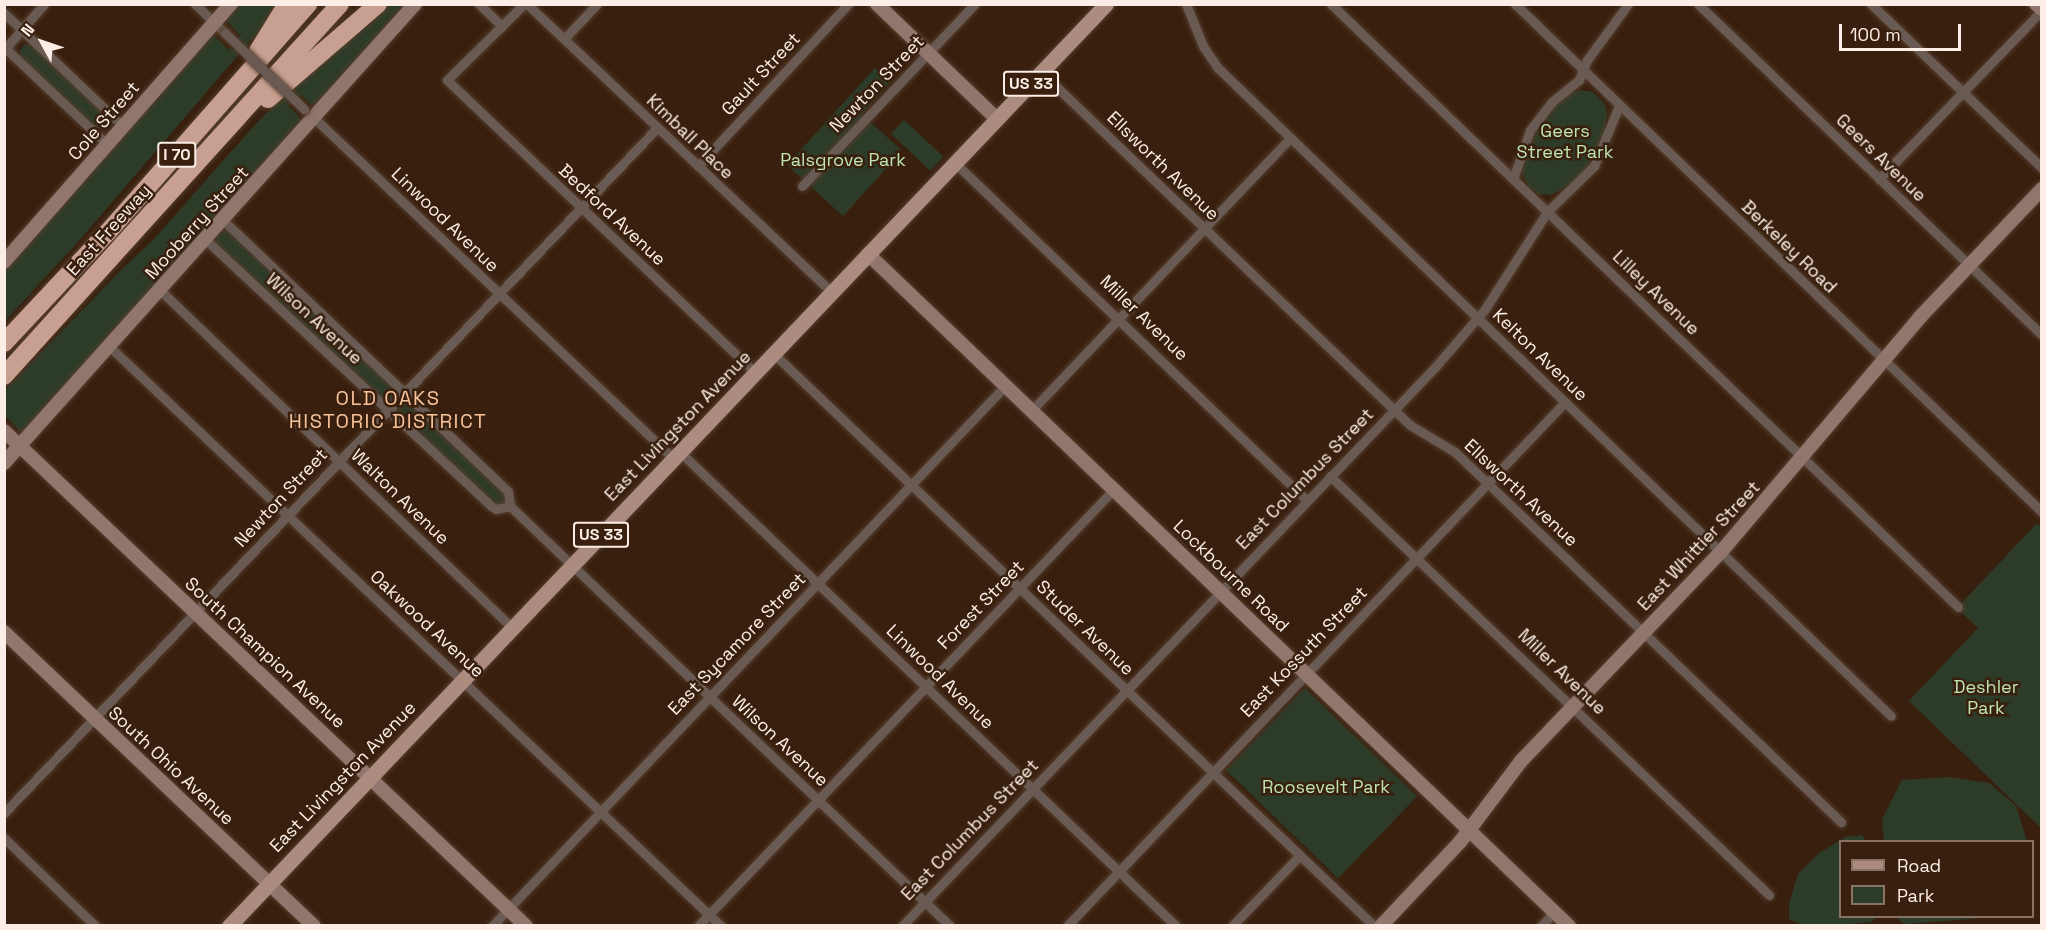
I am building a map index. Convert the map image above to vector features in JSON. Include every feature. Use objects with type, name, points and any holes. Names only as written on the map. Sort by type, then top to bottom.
[{"type":"highway","points":[[244,76],[270,28],[287,4]]},
{"type":"highway","name":"East Freeway","points":[[4,343],[108,232],[308,4]]},
{"type":"highway","name":"East Freeway","points":[[4,376],[340,4]]},
{"type":"highway","points":[[245,111],[274,95],[378,4]]},
{"type":"main road","name":"East Livingston Avenue","points":[[229,926],[1106,4]]},
{"type":"street","points":[[45,4],[5,48],[107,144]]},
{"type":"street","name":"Linwood Avenue","points":[[195,4],[498,294],[818,583],[1176,926]]},
{"type":"street","name":"Cole Street","points":[[7,254],[231,4]]},
{"type":"street","name":"Mooberry Street","points":[[4,463],[206,240],[309,114],[415,4]]},
{"type":"street","points":[[479,4],[502,26],[525,4]]},
{"type":"street","name":"Kimball Place","points":[[525,4],[832,292]]},
{"type":"street","points":[[564,39],[597,4]]},
{"type":"street","name":"Gault Street","points":[[698,166],[849,4]]},
{"type":"street","points":[[878,4],[997,119]]},
{"type":"street","name":"Newton Street","points":[[802,186],[975,4]]},
{"type":"street","name":"Kelton Avenue","points":[[1186,4],[1203,46],[1218,68],[1891,716]]},
{"type":"street","name":"Lilley Avenue","points":[[1331,4],[1958,607]]},
{"type":"street","name":"Berkeley Road","points":[[1515,4],[2042,512]]},
{"type":"street","points":[[1513,179],[1530,130],[1553,101],[1579,80],[1587,60],[1628,4]]},
{"type":"street","name":"Geers Avenue","points":[[1698,4],[2042,335]]},
{"type":"street","points":[[1871,4],[2042,168]]},
{"type":"street","points":[[1880,179],[2042,10],[2037,4]]},
{"type":"street","points":[[4,13],[123,126]]},
{"type":"street","name":"Bedford Avenue","points":[[502,26],[447,80],[756,373]]},
{"type":"street","name":"Ellsworth Avenue","points":[[1041,72],[1395,411],[1416,429],[1455,452],[1841,822]]},
{"type":"street","name":"East Columbus Street","points":[[902,926],[1307,500],[1395,411],[1478,318],[1506,279],[1547,212],[1594,166],[1619,106]]},
{"type":"street","name":"Newton Street","points":[[4,813],[657,128]]},
{"type":"street","points":[[1032,410],[1290,138]]},
{"type":"street","name":"Miller Avenue","points":[[955,163],[1307,500]]},
{"type":"street","name":"East Whittier Street","points":[[1381,926],[1469,829],[1521,761],[1721,552],[1803,458],[1883,359],[2042,189]]},
{"type":"street","name":"Wilson Avenue","points":[[223,220],[508,491],[510,506],[950,926]]},
{"type":"street","name":"Wilson Avenue","points":[[206,240],[490,506],[496,509],[510,506]]},
{"type":"street","name":"Lockbourne Road","points":[[868,254],[1569,926]]},
{"type":"street","name":"Walton Avenue","points":[[161,291],[513,628]]},
{"type":"street","name":"Oakwood Avenue","points":[[111,347],[721,926]]},
{"type":"street","name":"Studer Avenue","points":[[774,354],[1374,926]]},
{"type":"street","name":"East Sycamore Street","points":[[492,926],[1006,386]]},
{"type":"street","name":"East Kossuth Street","points":[[1067,926],[1565,402]]},
{"type":"street","name":"South Champion Avenue","points":[[4,431],[526,926]]},
{"type":"street","name":"Miller Avenue","points":[[1330,476],[1769,895]]},
{"type":"street","name":"Forest Street","points":[[698,926],[1114,489]]},
{"type":"street","name":"South Ohio Avenue","points":[[4,632],[314,926]]},
{"type":"street","points":[[4,838],[95,926]]},
{"type":"street","points":[[1232,926],[1300,855]]},
{"type":"street","points":[[1541,926],[1554,912]]},
{"type":"green space","points":[[237,5],[281,5],[79,241],[5,321],[5,268],[211,35],[229,50],[240,36],[225,19]]},
{"type":"green space","points":[[388,5],[406,5],[317,105],[311,105],[301,95],[288,105],[300,118],[301,123],[25,433],[21,432],[5,416],[4,391],[154,239],[252,128],[296,83]]},
{"type":"green space","points":[[25,44],[33,45],[109,118],[106,126],[95,129],[20,57],[20,50]]},
{"type":"green space","name":"Palsgrove Park","points":[[875,68],[890,82],[862,114],[902,151],[843,216],[787,165]]},
{"type":"green space","name":"Geers Street Park","points":[[1580,90],[1593,92],[1605,104],[1607,113],[1604,134],[1589,167],[1572,183],[1551,195],[1538,194],[1529,187],[1522,174],[1528,141],[1542,116],[1565,96]]},
{"type":"green space","points":[[904,120],[943,157],[931,171],[891,134]]},
{"type":"green space","points":[[224,223],[508,493],[510,500],[496,509],[209,240]]},
{"type":"green space","name":"Deshler Park","points":[[2037,523],[2042,528],[2041,828],[1909,701],[1978,628],[1957,608]]},
{"type":"green space","name":"Roosevelt Park","points":[[1305,688],[1417,796],[1338,878],[1226,770]]},
{"type":"green space","points":[[1948,777],[1989,783],[2016,806],[2027,840],[1884,840],[1882,819],[1902,780]]},
{"type":"green space","points":[[1862,835],[1865,840],[1841,840]]},
{"type":"green space","points":[[1839,841],[1839,918],[1876,918],[1871,922],[1827,926],[1802,925],[1789,919],[1789,904],[1798,874],[1819,853]]},
{"type":"green space","points":[[1897,918],[1984,918],[1904,924]]},
{"type":"district","name":"OLD OAKS HISTORIC DISTRICT","points":[[388,410]]}]
